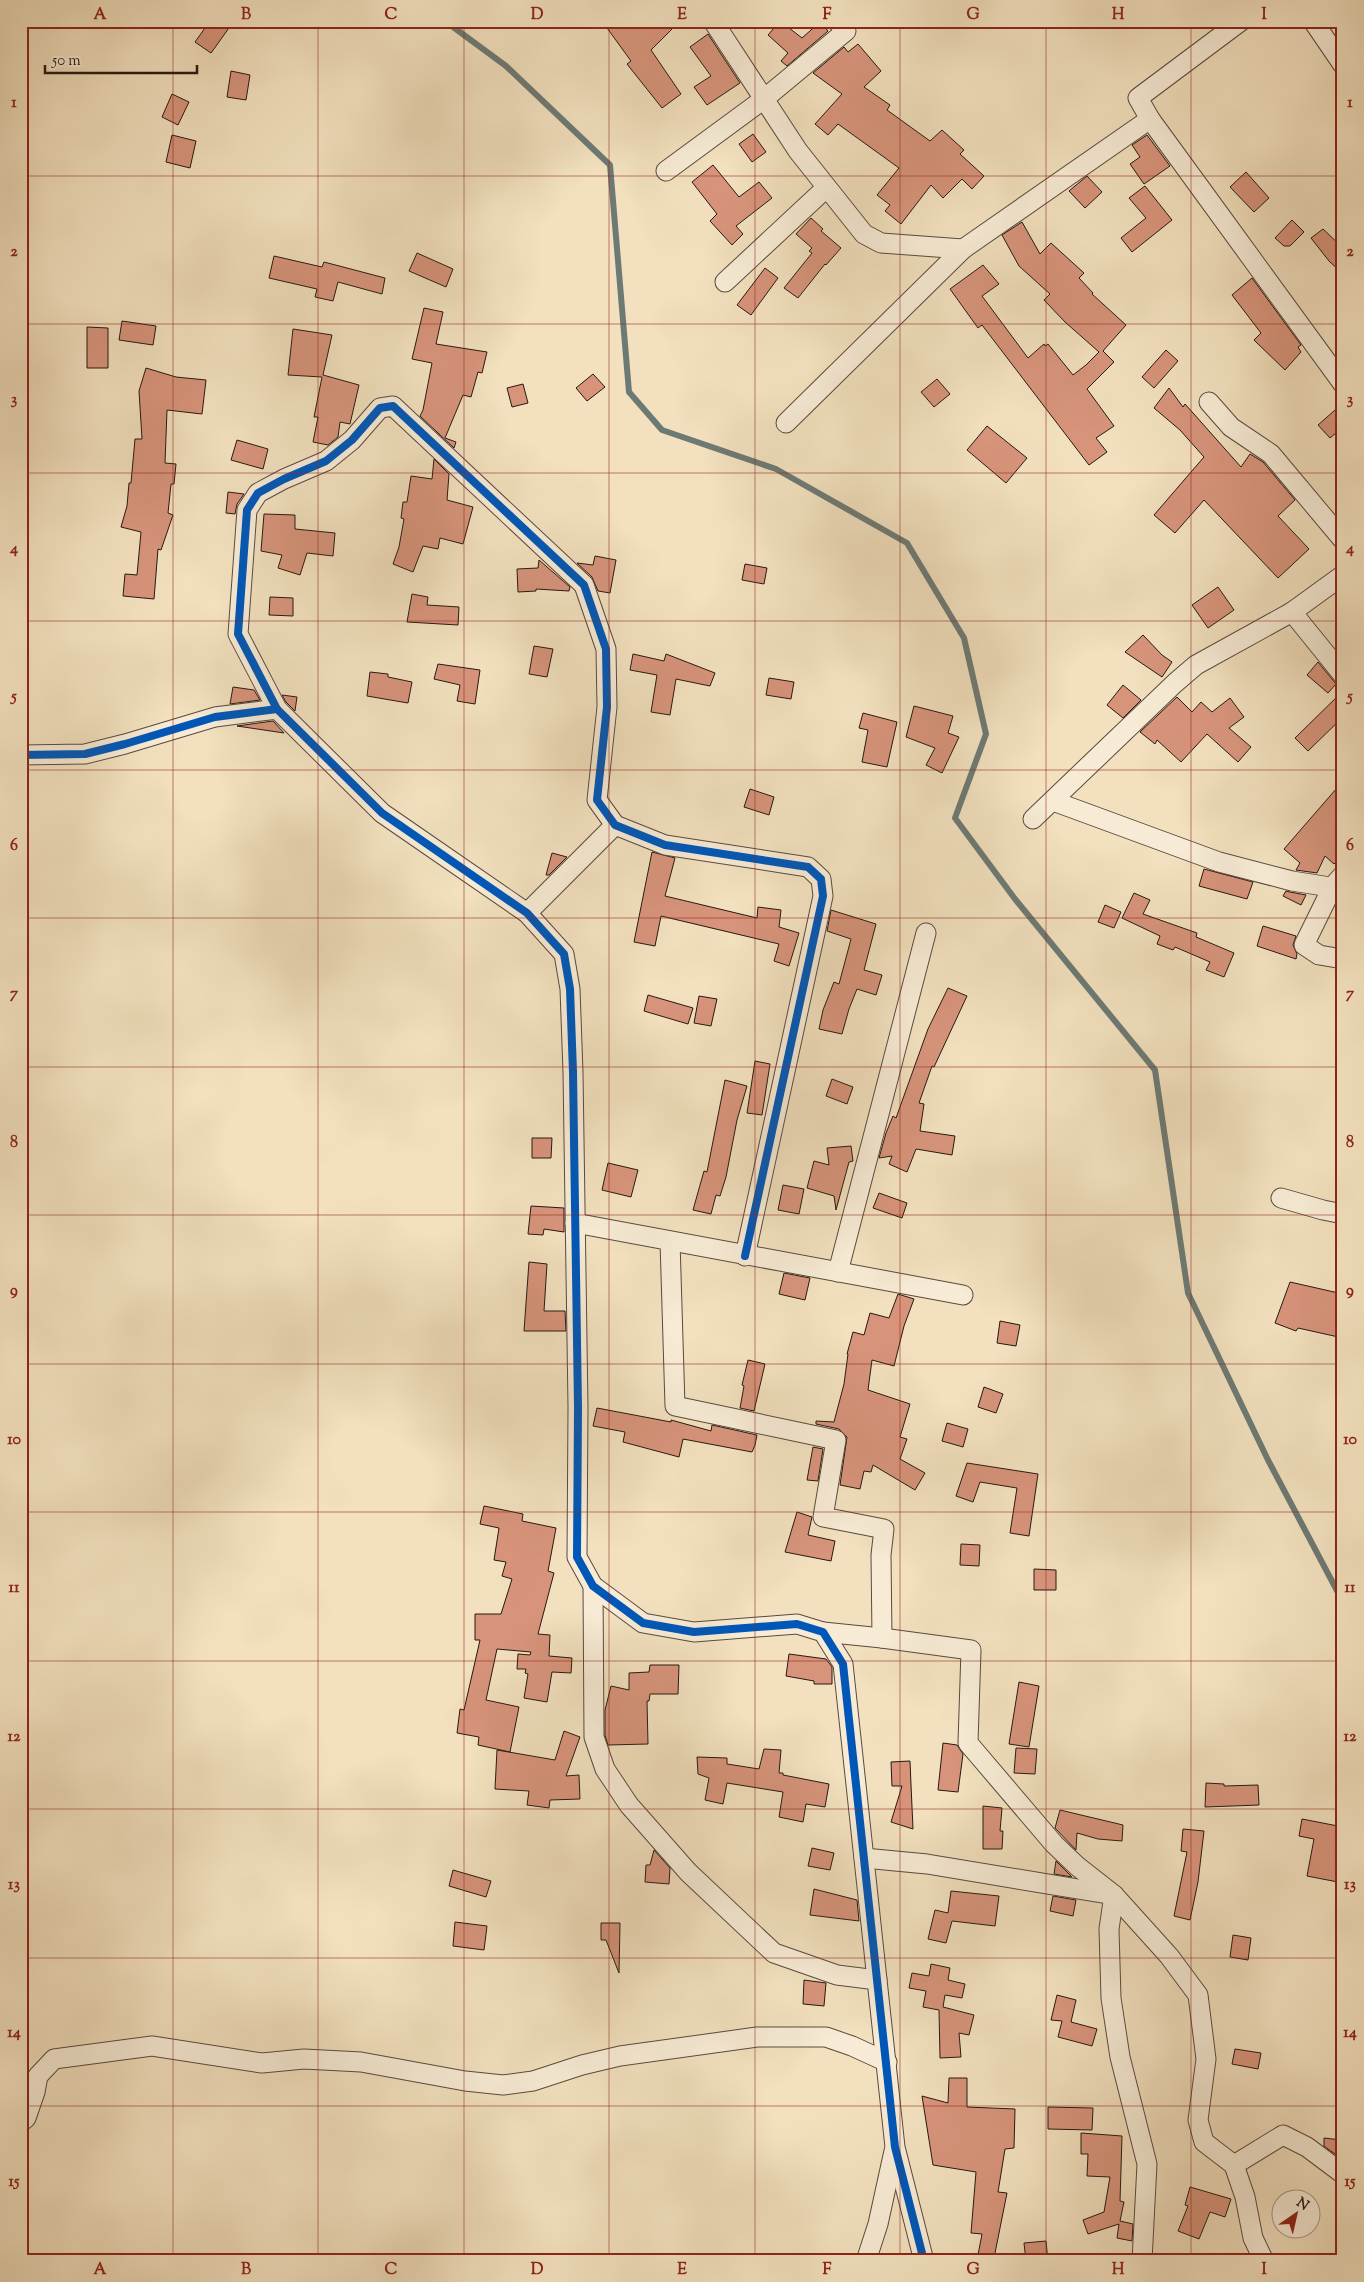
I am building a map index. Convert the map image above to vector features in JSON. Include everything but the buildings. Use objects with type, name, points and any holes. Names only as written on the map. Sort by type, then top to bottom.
[{"type":"street","points":[[713,21],[826,188],[864,234],[881,243],[963,249]]},
{"type":"street","points":[[666,171],[764,99],[846,31],[837,21]]},
{"type":"street","points":[[1241,21],[1138,98],[1150,119],[1343,384]]},
{"type":"street","points":[[1312,21],[1343,65]]},
{"type":"street","points":[[786,423],[963,249],[1150,119]]},
{"type":"street","points":[[725,282],[826,188]]},
{"type":"street","points":[[1209,402],[1231,427],[1271,454],[1343,540]]},
{"type":"street","points":[[745,1256],[823,896],[821,879],[808,867],[665,845],[614,825],[598,800],[606,707],[606,650],[584,585],[393,406],[380,408],[352,440],[326,461],[284,479],[258,493],[248,510],[240,581],[238,634],[277,709],[382,813],[527,913],[564,954],[570,989],[575,1223],[577,1557],[593,1586],[643,1623],[694,1632],[797,1624],[823,1632],[971,1650],[968,1743],[1054,1844],[1077,1866],[1114,1894],[1169,1956],[1198,1995],[1206,2059],[1198,2120],[1204,2142],[1234,2165],[1245,2197],[1253,2238],[1264,2261]]},
{"type":"street","points":[[1033,820],[1196,665],[1292,612],[1343,576]]},
{"type":"street","points":[[1292,612],[1343,675]]},
{"type":"street","points":[[21,756],[84,754],[125,744],[214,717],[277,709]]},
{"type":"street","points":[[1052,801],[1219,862],[1292,881],[1340,883],[1304,945],[1319,955],[1343,959]]},
{"type":"street","points":[[527,913],[614,825]]},
{"type":"street","points":[[838,1272],[926,933]]},
{"type":"street","points":[[1281,1198],[1343,1214]]},
{"type":"street","points":[[575,1223],[963,1295]]},
{"type":"street","points":[[670,1241],[675,1406],[836,1440],[823,1517],[884,1529],[881,1555],[882,1638]]},
{"type":"street","points":[[593,1586],[594,1737],[605,1769],[629,1805],[688,1872],[774,1953],[837,1975],[877,1980]]},
{"type":"street","points":[[823,1632],[843,1664],[895,2147],[924,2261]]},
{"type":"street","points":[[864,1858],[927,1864],[1114,1894]]},
{"type":"street","points":[[1114,1894],[1110,1929],[1111,1998],[1120,2057],[1147,2164],[1142,2261]]},
{"type":"street","points":[[21,2122],[26,2118],[35,2092],[38,2076],[54,2059],[152,2046],[262,2063],[304,2059],[361,2062],[465,2081],[504,2084],[533,2081],[582,2065],[620,2056],[757,2037],[826,2037],[852,2046],[886,2062]]},
{"type":"street","points":[[1234,2165],[1283,2135],[1308,2147],[1343,2174]]},
{"type":"street","points":[[866,2261],[878,2224],[895,2147]]},
{"type":"waterway","points":[[445,21],[506,66],[610,165],[629,392],[662,430],[776,469],[907,543],[964,638],[986,734],[955,818],[1015,899],[1155,1070],[1188,1293],[1268,1460],[1343,1602]]},
{"type":"cycle path","points":[[277,709],[238,634],[247,510],[258,493],[284,479],[326,461],[352,440],[380,408],[393,406],[584,585],[606,649],[607,707],[597,800],[615,825],[665,845],[808,867],[821,879],[823,896],[745,1256]]},
{"type":"cycle path","points":[[21,755],[85,754],[215,717],[277,709],[382,813],[527,913],[564,954],[570,989],[573,1072],[578,1407],[577,1557],[593,1586],[643,1623],[694,1632],[797,1624],[823,1632],[843,1664],[895,2147],[924,2261]]}]
